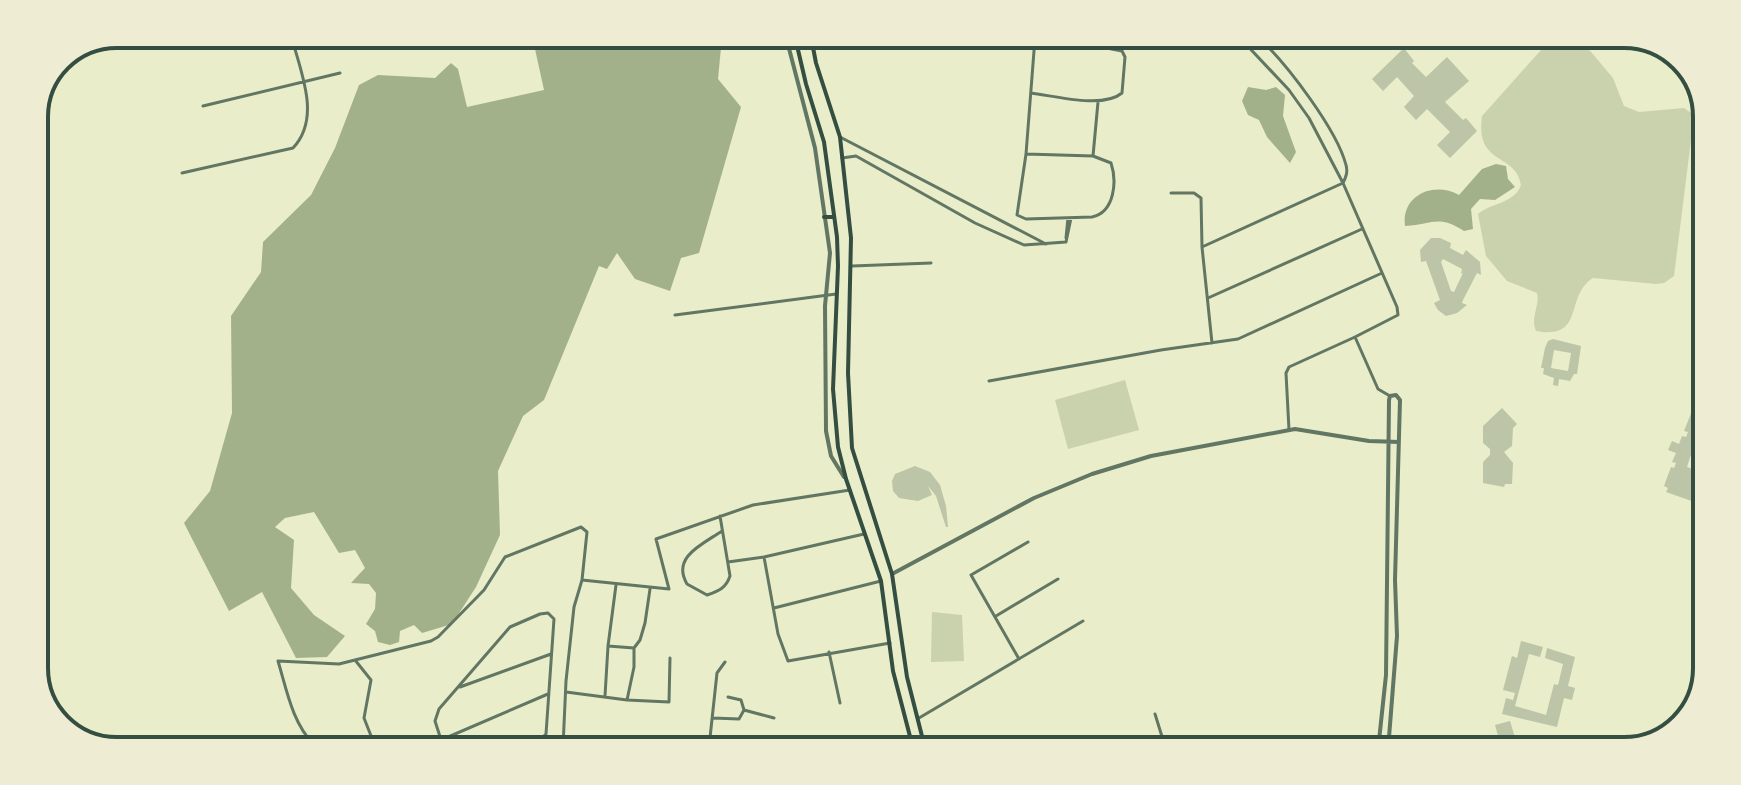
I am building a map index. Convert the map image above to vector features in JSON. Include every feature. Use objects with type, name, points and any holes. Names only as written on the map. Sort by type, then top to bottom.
[{"type":"main road","points":[[798,49],[824,142],[834,217],[838,262],[834,409],[838,447],[881,581],[893,671],[910,737]]},
{"type":"main road","points":[[813,49],[840,137],[852,266],[848,317],[852,448],[892,574],[907,677],[923,737]]},
{"type":"main road","points":[[824,217],[834,217]]},
{"type":"street","points":[[1026,154],[1093,156],[1111,163],[1115,174],[1110,205],[1098,216],[1026,219],[1017,215],[1026,154],[1034,48]]},
{"type":"street","points":[[1031,93],[1098,102],[1114,98],[1122,93],[1124,53],[1113,48]]},
{"type":"street","points":[[1250,48],[1289,90],[1309,118],[1343,183],[1398,315],[1289,367],[1286,373],[1289,430]]},
{"type":"street","points":[[1202,247],[1343,183],[1347,174],[1347,166],[1330,132],[1304,91],[1269,48]]},
{"type":"street","points":[[182,173],[293,148],[302,139],[308,124],[309,109],[294,49]]},
{"type":"street","points":[[789,49],[811,129],[830,261],[826,295],[826,431],[831,456],[846,479]]},
{"type":"street","points":[[203,106],[340,73]]},
{"type":"street","points":[[1093,156],[1098,102]]},
{"type":"street","points":[[840,137],[1046,244]]},
{"type":"street","points":[[842,158],[856,156],[975,223],[1024,245],[1066,242],[1070,217]]},
{"type":"street","points":[[1171,193],[1194,193],[1201,198],[1202,247],[1212,343]]},
{"type":"street","points":[[1207,298],[1362,229]]},
{"type":"street","points":[[852,266],[931,263]]},
{"type":"street","points":[[989,381],[1246,335],[1382,273]]},
{"type":"street","points":[[675,315],[836,294]]},
{"type":"street","points":[[1355,337],[1378,389],[1399,397],[1396,675],[1389,737]]},
{"type":"street","points":[[1379,737],[1386,675],[1390,396]]},
{"type":"street","points":[[892,574],[1034,498],[1092,474],[1151,456],[1289,430],[1399,442]]},
{"type":"street","points":[[582,580],[669,589],[656,539],[768,502],[850,490]]},
{"type":"street","points":[[720,516],[730,576],[727,584],[707,595],[687,584],[682,569],[695,547],[722,531]]},
{"type":"street","points":[[306,737],[297,723],[278,661],[339,664],[431,641],[484,590],[505,557],[581,527],[587,532],[582,580],[574,607],[563,737]]},
{"type":"street","points":[[728,562],[864,534]]},
{"type":"street","points":[[1019,659],[971,575],[1028,542]]},
{"type":"street","points":[[764,557],[778,634],[788,661],[890,643]]},
{"type":"street","points":[[994,617],[1058,579]]},
{"type":"street","points":[[774,608],[881,581]]},
{"type":"street","points":[[605,696],[616,585]]},
{"type":"street","points":[[627,700],[634,648],[645,623],[650,589]]},
{"type":"street","points":[[440,737],[435,721],[439,709],[510,627],[548,613],[554,619],[546,734],[543,737]]},
{"type":"street","points":[[919,718],[1083,621]]},
{"type":"street","points":[[608,646],[634,648]]},
{"type":"street","points":[[829,652],[840,703]]},
{"type":"street","points":[[459,688],[551,654]]},
{"type":"street","points":[[566,692],[669,702],[670,658]]},
{"type":"street","points":[[355,660],[371,680],[364,718],[372,737]]},
{"type":"street","points":[[710,737],[718,669],[725,662]]},
{"type":"street","points":[[448,737],[548,694]]},
{"type":"street","points":[[713,718],[739,719],[744,710],[741,700],[728,697]]},
{"type":"street","points":[[744,710],[774,718]]},
{"type":"street","points":[[1155,714],[1164,737]]},
{"type":"shaded area","points":[[1543,48],[1588,48],[1613,78],[1624,106],[1639,112],[1684,108],[1691,113],[1693,124],[1674,276],[1656,284],[1593,278],[1584,286],[1568,323],[1562,329],[1536,331],[1537,293],[1507,281],[1486,256],[1478,214],[1514,196],[1521,185],[1512,167],[1484,144],[1482,116]]},
{"type":"shaded area","points":[[535,49],[721,49],[718,79],[741,107],[699,253],[681,258],[670,291],[635,279],[617,253],[607,269],[599,266],[544,400],[523,416],[498,471],[500,535],[476,587],[452,624],[422,633],[414,625],[400,631],[399,642],[390,645],[378,642],[375,631],[366,624],[375,609],[376,593],[369,584],[351,583],[365,568],[355,550],[339,553],[314,512],[285,518],[275,527],[294,540],[291,588],[314,615],[345,636],[327,657],[296,658],[262,592],[229,611],[184,523],[210,491],[232,413],[231,316],[261,272],[263,242],[311,195],[335,148],[359,85],[378,75],[435,78],[451,63],[458,69],[467,107],[544,90]]},
{"type":"shaded area","points":[[1248,87],[1266,90],[1276,87],[1285,95],[1283,116],[1296,152],[1290,163],[1267,137],[1259,120],[1248,115],[1242,101]]},
{"type":"shaded area","points":[[1496,164],[1506,166],[1508,179],[1515,187],[1495,200],[1480,199],[1471,209],[1473,229],[1464,231],[1441,222],[1405,226],[1408,206],[1421,194],[1439,190],[1459,195],[1482,169]]},
{"type":"shaded area","points":[[1125,380],[1139,430],[1068,449],[1055,400]]},
{"type":"shaded area","points":[[932,612],[962,615],[964,661],[931,662]]},
{"type":"building","points":[[1404,48],[1414,61],[1412,63],[1426,77],[1447,57],[1469,81],[1445,102],[1477,131],[1450,158],[1437,145],[1450,132],[1427,109],[1416,120],[1404,107],[1414,96],[1397,77],[1383,91],[1372,79]]},
{"type":"building","points":[[1431,238],[1440,238],[1451,243],[1450,248],[1463,255],[1466,250],[1480,262],[1481,275],[1477,273],[1462,303],[1467,305],[1457,313],[1446,316],[1438,310],[1434,303],[1440,300],[1426,261],[1421,262],[1420,250]],"holes":[[[1443,259],[1462,269],[1454,292],[1451,291],[1441,262]]]},
{"type":"building","points":[[1553,339],[1581,346],[1577,374],[1570,381],[1559,379],[1558,386],[1553,385],[1554,378],[1543,374],[1544,368],[1541,368],[1548,341]],"holes":[[[1554,350],[1571,353],[1568,371],[1551,368]]]},
{"type":"building","points":[[1502,408],[1517,424],[1513,428],[1512,446],[1504,452],[1513,463],[1512,484],[1505,484],[1504,487],[1483,483],[1483,462],[1490,455],[1490,449],[1483,443],[1483,426]]},
{"type":"building","points":[[1692,411],[1693,448],[1687,467],[1693,469],[1693,501],[1666,492],[1668,488],[1664,486],[1671,467],[1674,468],[1676,463],[1672,462],[1676,453],[1668,450],[1672,441],[1679,444],[1682,436],[1686,437],[1688,432],[1684,431]]},
{"type":"building","points":[[915,466],[930,472],[940,485],[948,527],[936,496],[928,486],[932,495],[918,501],[899,498],[893,491],[895,474]]},
{"type":"building","points":[[1521,641],[1543,647],[1540,657],[1529,654],[1515,706],[1546,715],[1563,664],[1545,658],[1547,648],[1575,657],[1568,686],[1575,688],[1572,700],[1564,698],[1557,727],[1502,714],[1506,698],[1513,700],[1515,693],[1503,690],[1512,656],[1517,658]]},
{"type":"building","points":[[1510,721],[1515,737],[1498,737],[1495,725]]}]
